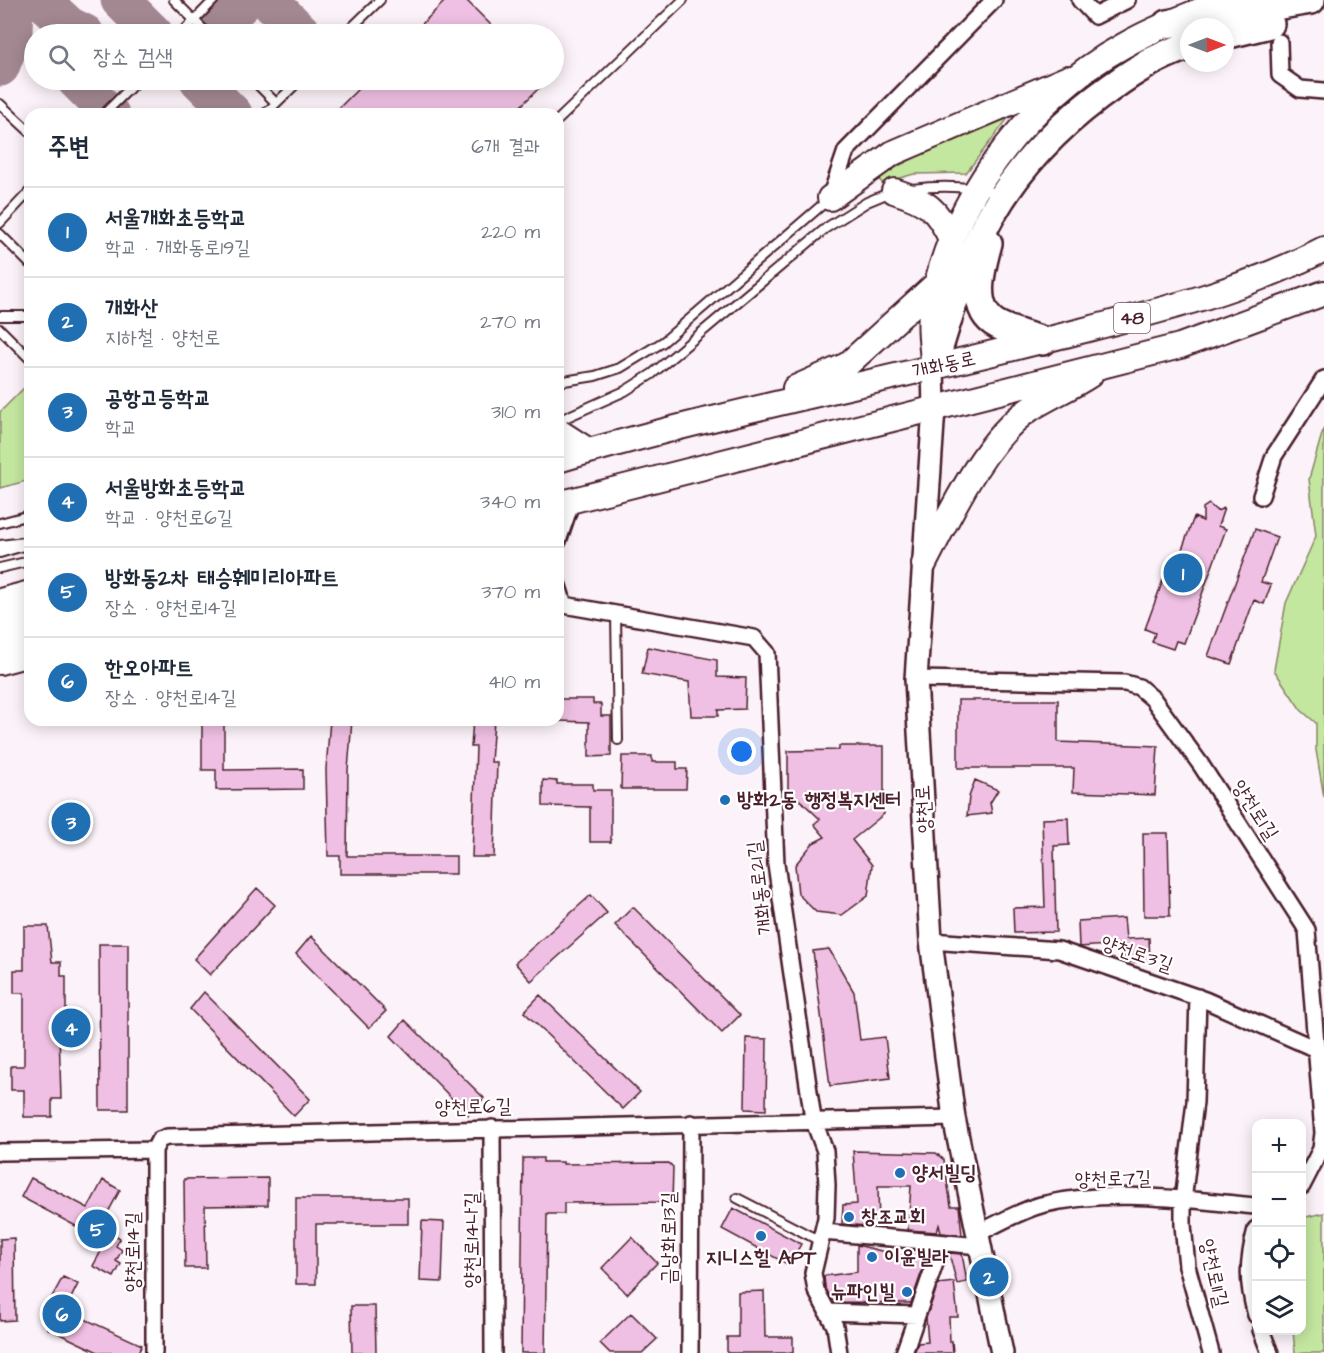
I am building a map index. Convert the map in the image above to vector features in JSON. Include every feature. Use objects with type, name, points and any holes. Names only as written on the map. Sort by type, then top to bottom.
[{"type":"highway","points":[[1167,24],[1311,0]]},
{"type":"highway","points":[[1234,33],[1324,12]]},
{"type":"highway","points":[[933,368],[990,191],[1077,113],[1150,62],[1180,50]]},
{"type":"highway","points":[[990,191],[980,300],[985,314],[997,325],[1043,341]]},
{"type":"main road","points":[[933,368],[930,318],[936,284],[951,238],[990,191],[1011,139],[1084,71],[1122,46],[1167,24],[1227,0]]},
{"type":"main road","points":[[830,198],[892,153],[1084,71]]},
{"type":"main road","points":[[894,191],[928,204],[940,216],[951,238]]},
{"type":"main road","name":"개화동로","points":[[564,458],[755,407],[933,368],[1172,308],[1303,260],[1324,249]]},
{"type":"main road","points":[[755,407],[847,365],[936,284]]},
{"type":"main road","name":"개화동로","points":[[565,502],[1180,346],[1322,297]]},
{"type":"main road","points":[[924,564],[961,493],[1000,436],[1029,410],[1065,392],[1104,365]]},
{"type":"main road","name":"양천로","points":[[933,368],[934,408],[916,679],[931,941],[954,1118],[1002,1353]]},
{"type":"main road","points":[[564,435],[589,451]]},
{"type":"main road","points":[[0,601],[24,595]]},
{"type":"main road","points":[[0,622],[24,616]]},
{"type":"main road","points":[[0,644],[24,638]]},
{"type":"main road","points":[[0,662],[24,656]]},
{"type":"street","points":[[830,198],[846,151],[994,0]]},
{"type":"street","points":[[1080,0],[1095,16],[1127,0]]},
{"type":"street","points":[[1279,42],[1280,75],[1300,89],[1324,91]]},
{"type":"street","points":[[1261,496],[1274,456],[1324,379]]},
{"type":"street","name":"개화동로21길","points":[[564,605],[754,638],[767,654],[776,864],[813,1119],[825,1150],[827,1185],[821,1237],[813,1273],[816,1290],[835,1326],[839,1353]]},
{"type":"street","name":"양천로1길","points":[[916,679],[1125,683],[1139,687],[1153,699],[1202,765],[1307,930],[1323,1133],[1322,1149],[1306,1179]]},
{"type":"street","name":"양천로3길","points":[[931,941],[1059,950],[1198,997],[1318,1050]]},
{"type":"street","points":[[1183,1201],[1195,1102],[1198,997]]},
{"type":"street","name":"양천로6길","points":[[0,1152],[154,1150],[159,1140],[167,1137],[813,1119],[954,1118]]},
{"type":"street","name":"금낭화로13길","points":[[690,1353],[691,1123]]},
{"type":"street","name":"양천로14나길","points":[[492,1128],[493,1353]]},
{"type":"street","name":"양천로14길","points":[[154,1150],[154,1353]]},
{"type":"street","name":"양천로7길","points":[[979,1240],[1038,1206],[1080,1197],[1114,1196],[1252,1206]]},
{"type":"street","name":"양천로11길","points":[[1183,1201],[1187,1266],[1211,1353]]},
{"type":"street","points":[[821,1237],[942,1243],[979,1240]]},
{"type":"street","points":[[904,1353],[942,1243]]},
{"type":"street","points":[[1252,1245],[1248,1258],[1249,1289],[1252,1299]]},
{"type":"street","points":[[827,1312],[917,1316]]},
{"type":"street","points":[[1263,1335],[1270,1353]]},
{"type":"lane","points":[[174,0],[199,24]]},
{"type":"lane","points":[[191,24],[214,0]]},
{"type":"lane","points":[[355,24],[380,0]]},
{"type":"lane","points":[[564,114],[683,0]]},
{"type":"lane","points":[[111,108],[128,90]]},
{"type":"lane","points":[[263,90],[276,103]]},
{"type":"lane","points":[[271,108],[290,90]]},
{"type":"lane","points":[[0,104],[24,126]]},
{"type":"lane","points":[[564,419],[625,391],[672,360],[826,228],[867,202],[894,191],[925,187],[990,191]]},
{"type":"lane","points":[[0,223],[24,197]]},
{"type":"lane","points":[[564,381],[595,376],[620,368],[663,342],[830,198]]},
{"type":"lane","points":[[0,234],[24,258]]},
{"type":"lane","points":[[0,316],[24,316]]},
{"type":"lane","points":[[0,329],[24,353]]},
{"type":"lane","points":[[0,523],[24,517]]},
{"type":"lane","points":[[0,545],[24,543]]},
{"type":"lane","points":[[0,553],[24,545]]},
{"type":"lane","points":[[0,568],[24,562]]},
{"type":"lane","points":[[616,614],[618,740]]},
{"type":"lane","points":[[737,1198],[821,1237]]},
{"type":"green space","points":[[1009,117],[966,173],[914,174],[882,183],[877,177],[935,147]]},
{"type":"green space","points":[[24,388],[24,482],[0,488],[0,412]]},
{"type":"green space","points":[[1324,427],[1324,797],[1316,750],[1316,723],[1301,710],[1274,670],[1286,603],[1316,536],[1309,479]]},
{"type":"green space","points":[[1324,1213],[1324,1353],[1295,1353],[1293,1335],[1306,1335],[1306,1217]]},
{"type":"building","points":[[446,0],[466,0],[490,24],[422,24]]},
{"type":"building","points":[[357,90],[537,90],[519,108],[339,108]]},
{"type":"building","points":[[1209,504],[1217,511],[1224,508],[1218,526],[1226,529],[1184,643],[1176,641],[1173,649],[1152,642],[1155,633],[1145,629],[1170,561],[1177,563],[1194,517],[1203,521],[1203,508]]},
{"type":"building","points":[[1255,529],[1277,537],[1261,582],[1271,585],[1264,604],[1254,600],[1231,664],[1208,656]]},
{"type":"building","points":[[648,647],[717,660],[717,677],[746,678],[745,709],[718,710],[718,716],[691,716],[689,682],[642,674]]},
{"type":"building","points":[[564,699],[593,699],[593,704],[601,704],[601,716],[611,716],[611,756],[589,757],[589,722],[564,721]]},
{"type":"building","points":[[958,700],[1058,700],[1058,742],[1158,746],[1155,795],[1073,792],[1074,768],[958,768]]},
{"type":"building","points":[[202,726],[224,726],[224,770],[303,769],[303,789],[216,790],[216,770],[202,770]]},
{"type":"building","points":[[330,726],[352,726],[348,770],[347,856],[456,856],[456,874],[340,874],[340,856],[328,856],[326,769]]},
{"type":"building","points":[[473,726],[494,726],[491,762],[497,762],[494,857],[472,857],[476,747],[471,747]]},
{"type":"building","points":[[839,746],[884,746],[884,814],[852,840],[872,865],[868,896],[842,915],[816,912],[798,894],[795,865],[813,843],[825,837],[814,824],[820,819],[788,789],[788,751],[839,750]]},
{"type":"building","points":[[622,756],[652,756],[652,762],[677,762],[677,769],[687,769],[686,789],[621,789]]},
{"type":"building","points":[[543,780],[557,781],[557,784],[593,784],[593,790],[611,790],[611,842],[590,842],[590,807],[543,806]]},
{"type":"building","points":[[975,780],[998,790],[990,803],[992,813],[967,816],[969,797]]},
{"type":"building","points":[[1068,818],[1069,845],[1054,846],[1056,932],[1014,933],[1013,908],[1045,907],[1042,819]]},
{"type":"building","points":[[1143,833],[1168,833],[1170,916],[1144,916]]},
{"type":"building","points":[[257,888],[275,905],[210,975],[194,959]]},
{"type":"building","points":[[591,895],[607,913],[531,981],[515,963]]},
{"type":"building","points":[[633,907],[740,1015],[722,1033],[615,925]]},
{"type":"building","points":[[1124,918],[1126,939],[1149,938],[1150,962],[1125,962],[1124,944],[1079,947],[1078,921]]},
{"type":"building","points":[[24,926],[48,926],[52,962],[61,962],[61,976],[66,976],[66,1031],[59,1031],[61,1099],[52,1099],[52,1117],[24,1117],[24,1090],[11,1090],[11,1066],[24,1066],[24,993],[14,993],[14,970],[24,970]]},
{"type":"building","points":[[311,936],[386,1011],[369,1028],[296,954]]},
{"type":"building","points":[[99,944],[128,944],[128,1110],[100,1110]]},
{"type":"building","points":[[829,949],[854,992],[860,1040],[885,1037],[890,1078],[830,1086],[813,951]]},
{"type":"building","points":[[204,992],[310,1099],[294,1116],[190,1009]]},
{"type":"building","points":[[540,995],[640,1092],[623,1109],[524,1012]]},
{"type":"building","points":[[405,1020],[484,1098],[468,1115],[391,1036]]},
{"type":"building","points":[[746,1038],[767,1039],[766,1110],[745,1109]]},
{"type":"building","points":[[853,1151],[936,1153],[944,1160],[951,1206],[959,1206],[962,1235],[941,1233],[939,1225],[937,1232],[908,1230],[911,1186],[878,1186],[879,1227],[842,1224],[843,1205],[857,1204]]},
{"type":"building","points":[[523,1158],[543,1158],[543,1162],[563,1162],[563,1164],[669,1163],[673,1167],[672,1202],[564,1203],[564,1214],[547,1214],[545,1353],[521,1353]]},
{"type":"building","points":[[31,1178],[88,1208],[103,1180],[120,1190],[105,1218],[117,1224],[112,1233],[120,1238],[116,1246],[122,1250],[116,1261],[121,1264],[114,1277],[93,1266],[106,1242],[21,1197]]},
{"type":"building","points":[[268,1178],[268,1205],[205,1206],[206,1268],[185,1268],[184,1179]]},
{"type":"building","points":[[296,1198],[408,1198],[408,1224],[316,1224],[316,1284],[296,1284]]},
{"type":"building","name":"지니스힐 APT","points":[[733,1208],[801,1244],[789,1265],[722,1229]]},
{"type":"building","points":[[422,1221],[444,1222],[442,1282],[420,1281]]},
{"type":"building","points":[[632,1237],[657,1263],[627,1294],[602,1268]]},
{"type":"building","points":[[14,1238],[15,1320],[0,1321],[0,1239]]},
{"type":"building","points":[[857,1245],[910,1258],[911,1250],[929,1251],[911,1303],[833,1302],[825,1287],[824,1276],[857,1272]]},
{"type":"building","points":[[949,1253],[962,1254],[967,1282],[957,1284]]},
{"type":"building","points":[[63,1277],[78,1284],[65,1310],[142,1345],[138,1353],[100,1353],[47,1328],[53,1307],[48,1304]]},
{"type":"building","points":[[954,1282],[958,1317],[949,1317],[953,1353],[914,1353],[918,1343],[928,1342],[926,1318],[938,1284]]},
{"type":"building","points":[[764,1291],[765,1337],[793,1337],[793,1353],[727,1353],[727,1337],[738,1337],[738,1292]]},
{"type":"building","points":[[351,1306],[375,1306],[376,1353],[352,1353]]},
{"type":"building","points":[[631,1313],[657,1339],[642,1353],[610,1353],[600,1343]]},
{"type":"taxiway","points":[[0,67],[13,34],[14,0]]},
{"type":"taxiway","points":[[41,0],[67,24]]},
{"type":"taxiway","points":[[120,0],[144,24]]},
{"type":"taxiway","points":[[220,24],[246,0]]},
{"type":"taxiway","points":[[268,0],[293,24]]},
{"type":"taxiway","points":[[86,90],[104,108]]},
{"type":"taxiway","points":[[209,90],[227,108]]},
{"type":"place","name":"서울개화초등학교","points":[[1183,573]]},
{"type":"place","name":"방화2동 행정복지센터","points":[[725,800]]},
{"type":"place","name":"공항고등학교","points":[[71,822]]},
{"type":"place","name":"서울방화초등학교","points":[[71,1028]]},
{"type":"place","name":"양서빌딩","points":[[900,1173]]},
{"type":"place","name":"창조교회","points":[[849,1217]]},
{"type":"place","name":"방화동2차 태승훼미리아파트","points":[[97,1229]]},
{"type":"place","name":"지니스힐 APT","points":[[761,1236]]},
{"type":"place","name":"이윤빌라","points":[[872,1257]]},
{"type":"place","name":"개화산","points":[[989,1277]]},
{"type":"place","name":"뉴파인빌","points":[[907,1292]]},
{"type":"place","name":"한오아파트","points":[[62,1314]]}]
